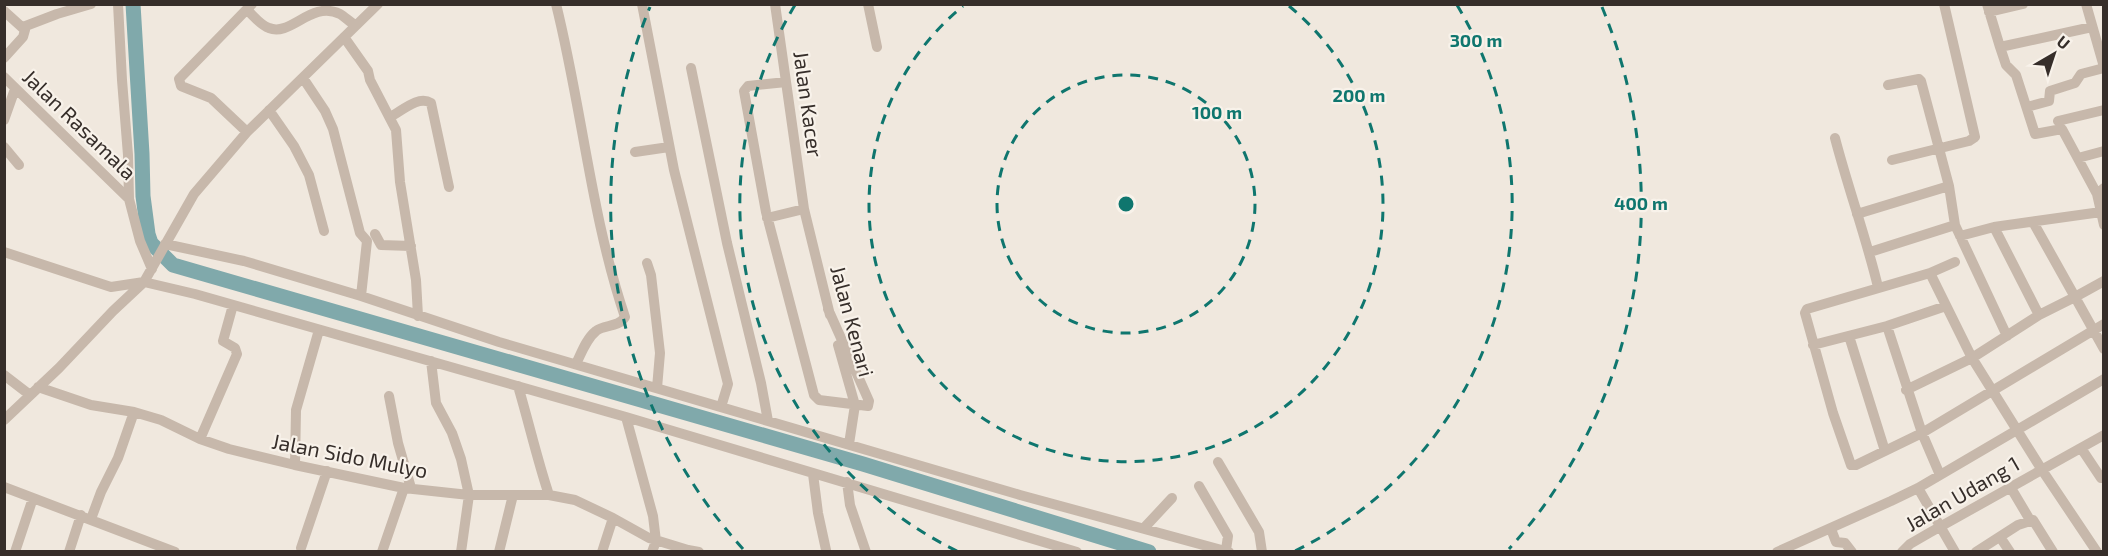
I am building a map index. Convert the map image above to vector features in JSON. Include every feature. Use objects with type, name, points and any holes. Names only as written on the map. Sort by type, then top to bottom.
[{"type":"street","points":[[23,27],[91,4]]},
{"type":"street","points":[[118,4],[129,200],[152,269]]},
{"type":"street","points":[[4,420],[144,282],[194,194],[247,132],[378,4]]},
{"type":"street","points":[[556,4],[583,127],[590,180],[625,317],[620,323],[597,329],[576,364]]},
{"type":"street","points":[[642,4],[669,147],[728,384],[721,407]]},
{"type":"street","name":"Jalan Kacer","points":[[775,4],[804,209]]},
{"type":"street","points":[[868,4],[877,47]]},
{"type":"street","points":[[1892,160],[1970,141],[1975,137],[1944,4]]},
{"type":"street","points":[[2023,4],[1988,8],[2006,65],[2016,75],[2035,134],[2057,121],[2103,110]]},
{"type":"street","points":[[2027,107],[2049,101],[2050,91],[2076,83],[2081,74],[2103,67],[2086,4]]},
{"type":"street","points":[[247,132],[211,98],[182,86],[179,79],[250,7],[263,25],[271,30],[284,28],[318,11],[340,14],[355,26]]},
{"type":"street","points":[[4,10],[23,27],[23,37],[4,58]]},
{"type":"street","points":[[2000,47],[2092,27]]},
{"type":"street","points":[[344,37],[368,71],[370,80],[396,130],[400,182],[416,280],[418,316]]},
{"type":"street","points":[[691,68],[727,243],[768,421]]},
{"type":"street","name":"Jalan Rasamala","points":[[4,77],[129,200]]},
{"type":"street","points":[[303,78],[325,111],[333,129],[360,233],[367,242],[361,296]]},
{"type":"street","points":[[1888,85],[1920,80],[1949,186],[1955,225],[2007,336]]},
{"type":"street","points":[[786,82],[748,86],[744,91],[767,218],[814,395],[819,400],[855,405]]},
{"type":"street","points":[[4,120],[15,88]]},
{"type":"street","points":[[390,117],[417,102],[423,100],[431,103],[449,187]]},
{"type":"street","points":[[269,110],[294,146],[309,175],[324,231]]},
{"type":"street","points":[[2057,121],[2100,191],[2103,225]]},
{"type":"street","points":[[1835,138],[1870,252],[1878,287]]},
{"type":"street","points":[[4,147],[19,165]]},
{"type":"street","points":[[635,152],[669,147]]},
{"type":"street","points":[[2078,158],[2103,151]]},
{"type":"street","points":[[1857,214],[1949,186]]},
{"type":"street","points":[[767,218],[804,209]]},
{"type":"street","name":"Jalan Kenari","points":[[804,209],[828,309],[870,404],[865,407],[855,405],[849,444]]},
{"type":"street","points":[[1960,236],[1994,227],[2101,212]]},
{"type":"street","points":[[2033,222],[2103,349]]},
{"type":"street","points":[[1870,252],[1955,225]]},
{"type":"street","points":[[1994,227],[2038,315]]},
{"type":"street","points":[[375,234],[381,245],[411,246]]},
{"type":"street","points":[[162,250],[244,261],[768,421],[1020,495],[1228,551],[1228,536],[1199,486]]},
{"type":"street","points":[[4,252],[111,287],[144,282],[233,305],[626,417],[1077,552]]},
{"type":"street","points":[[1955,262],[1930,273],[1807,309],[1805,313],[1833,413],[1852,466],[1922,433],[2103,324]]},
{"type":"street","points":[[647,263],[651,275],[660,353],[657,388]]},
{"type":"street","points":[[1930,273],[1972,358],[2042,470],[2097,552]]},
{"type":"street","points":[[1906,390],[1972,358],[2038,315],[2103,281]]},
{"type":"street","points":[[111,287],[113,311]]},
{"type":"street","points":[[200,439],[237,354],[235,348],[225,343],[223,338],[233,305]]},
{"type":"street","points":[[1814,345],[1887,326],[1946,306]]},
{"type":"street","points":[[1887,326],[1906,390],[1940,475]]},
{"type":"street","points":[[295,465],[296,410],[319,330]]},
{"type":"street","points":[[1849,336],[1885,451]]},
{"type":"street","points":[[431,361],[436,403],[452,433],[461,459],[468,495],[461,552]]},
{"type":"street","name":"Jalan Sido Mulyo","points":[[4,375],[34,391],[134,412],[177,426],[200,439],[229,449],[295,465],[408,488],[468,495],[549,495],[575,500],[613,518],[654,546],[699,552]]},
{"type":"street","points":[[1776,552],[1918,488],[2103,379]]},
{"type":"street","points":[[518,386],[531,430],[533,447],[549,495]]},
{"type":"street","points":[[382,552],[408,488],[389,396]]},
{"type":"street","points":[[69,552],[118,458],[134,412]]},
{"type":"street","points":[[626,417],[653,516],[654,546]]},
{"type":"street","name":"Jalan Udang 1","points":[[1902,552],[1910,544],[2103,435]]},
{"type":"street","points":[[2081,448],[2102,479]]},
{"type":"street","points":[[1218,462],[1259,532],[1262,552]]},
{"type":"street","points":[[301,548],[327,471]]},
{"type":"street","points":[[813,474],[826,550]]},
{"type":"street","points":[[847,482],[852,514],[866,552]]},
{"type":"street","points":[[4,487],[175,552]]},
{"type":"street","points":[[1918,488],[1955,552]]},
{"type":"street","points":[[2011,488],[2053,552]]},
{"type":"street","points":[[499,552],[513,495]]},
{"type":"street","points":[[15,552],[33,498]]},
{"type":"street","points":[[1144,528],[1172,498]]},
{"type":"street","points":[[602,552],[613,518]]},
{"type":"street","points":[[1976,552],[2030,520]]},
{"type":"street","points":[[1831,529],[1836,542],[1845,543],[1852,552]]},
{"type":"street","points":[[2000,537],[2010,552]]},
{"type":"waterway","points":[[133,4],[143,196],[148,234],[151,243],[173,265],[863,464],[1149,552]]}]
